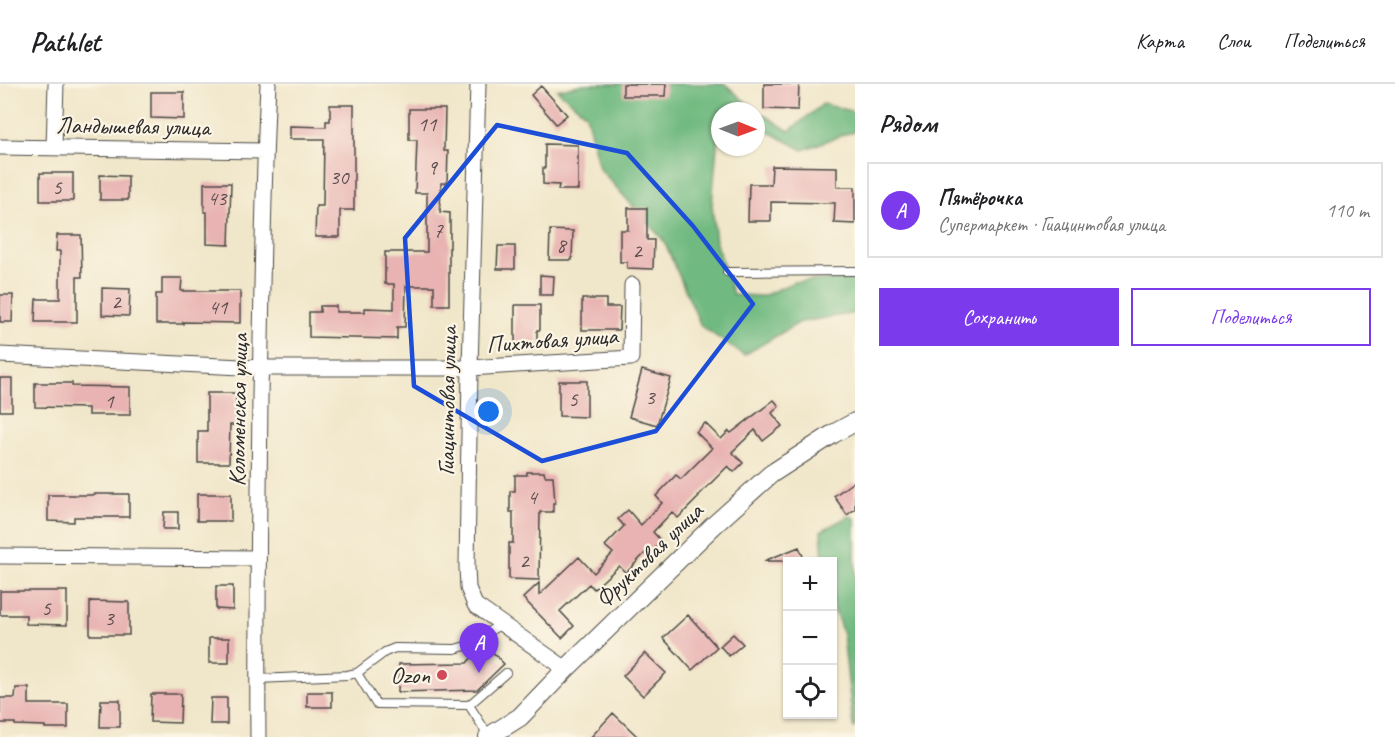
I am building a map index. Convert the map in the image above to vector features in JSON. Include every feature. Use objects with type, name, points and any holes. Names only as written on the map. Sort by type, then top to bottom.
[{"type":"street","points":[[54,147],[56,84]]},
{"type":"street","name":"Коломенская улица","points":[[258,737],[258,558],[268,84]]},
{"type":"street","name":"Гиацинтовая улица","points":[[478,84],[470,368],[468,588],[475,605],[566,669]]},
{"type":"street","name":"Ландышевая улица","points":[[0,147],[265,151]]},
{"type":"street","name":"Пихтовая улица","points":[[0,355],[261,368],[470,368],[631,358],[632,285]]},
{"type":"street","name":"Фруктовая улица","points":[[495,735],[520,717],[713,526],[771,474],[832,434],[855,422]]},
{"type":"street","points":[[0,556],[258,558]]},
{"type":"lane","points":[[727,272],[855,271]]},
{"type":"lane","points":[[258,679],[357,673],[385,651],[395,648],[455,649],[469,645],[500,624]]},
{"type":"lane","points":[[357,673],[376,704],[469,705],[506,673]]},
{"type":"lane","points":[[469,705],[495,735]]},
{"type":"highlighted area","points":[[497,125],[627,153],[693,226],[753,304],[656,431],[542,461],[414,386],[405,238]]},
{"type":"green space","points":[[584,84],[725,84],[745,102],[711,102],[711,156],[716,156],[712,204],[716,243],[733,295],[763,296],[794,282],[855,278],[855,313],[800,322],[744,355],[701,326],[664,241],[599,168],[586,114],[557,90]]},
{"type":"green space","points":[[823,104],[855,112],[855,132],[803,150],[765,130],[765,116],[789,131]]},
{"type":"green space","points":[[849,516],[855,518],[855,728],[853,727],[843,634],[837,617],[837,557],[823,557],[821,531]]},
{"type":"building","points":[[623,84],[666,84],[665,96],[623,96]]},
{"type":"building","points":[[764,84],[799,84],[798,110],[765,109]]},
{"type":"building","points":[[541,86],[567,115],[556,124],[531,95]]},
{"type":"building","points":[[151,92],[184,92],[184,119],[151,118]]},
{"type":"building","points":[[330,105],[354,105],[354,210],[340,210],[340,237],[315,237],[316,206],[323,206],[324,139],[290,139],[290,126],[326,127],[326,121],[330,121]]},
{"type":"building","points":[[409,109],[445,109],[444,151],[448,151],[447,183],[441,183],[440,212],[450,213],[449,305],[434,305],[434,286],[406,286],[405,327],[397,327],[397,339],[309,337],[309,312],[320,312],[320,306],[336,306],[336,312],[365,312],[365,308],[394,309],[394,284],[385,284],[385,252],[427,252],[427,193],[415,193],[417,140],[409,140]]},
{"type":"building","points":[[545,144],[578,145],[578,190],[558,190],[559,185],[543,184]]},
{"type":"building","points":[[772,166],[837,167],[837,187],[855,187],[855,224],[834,223],[835,203],[771,202],[771,221],[748,221],[749,184],[771,184]]},
{"type":"building","points":[[40,173],[73,173],[73,201],[40,201]]},
{"type":"building","points":[[100,175],[128,176],[128,200],[100,200]]},
{"type":"building","points":[[204,183],[231,183],[229,245],[207,244]]},
{"type":"building","points":[[628,208],[647,208],[647,240],[654,240],[653,269],[627,268],[627,262],[620,262],[620,230],[628,230]]},
{"type":"building","points":[[550,230],[573,231],[572,260],[549,260]]},
{"type":"building","points":[[57,235],[81,235],[82,277],[77,277],[77,322],[35,322],[36,299],[60,299],[60,251],[56,251]]},
{"type":"building","points":[[498,246],[515,246],[515,269],[497,269]]},
{"type":"building","points":[[540,275],[554,276],[553,295],[540,295]]},
{"type":"building","points":[[162,278],[182,278],[181,291],[240,291],[240,323],[156,324],[156,294],[162,294]]},
{"type":"building","points":[[102,288],[130,289],[129,316],[102,315]]},
{"type":"building","points":[[0,295],[13,295],[12,322],[0,322]]},
{"type":"building","points":[[582,299],[606,299],[606,307],[620,307],[619,330],[582,330]]},
{"type":"building","points":[[515,305],[540,305],[540,330],[537,330],[537,344],[515,344]]},
{"type":"building","points":[[642,370],[671,378],[657,425],[629,417]]},
{"type":"building","points":[[0,378],[12,378],[12,411],[0,411]]},
{"type":"building","points":[[559,381],[587,381],[587,417],[559,416]]},
{"type":"building","points":[[35,383],[130,387],[130,415],[88,415],[88,408],[35,407]]},
{"type":"building","points":[[207,393],[236,393],[236,425],[230,425],[229,463],[198,463],[198,431],[207,431]]},
{"type":"building","points":[[774,400],[779,406],[772,413],[782,426],[763,441],[755,430],[732,452],[743,463],[734,472],[728,466],[678,518],[672,512],[653,532],[662,542],[652,551],[650,548],[626,573],[619,566],[594,589],[589,584],[560,611],[574,626],[562,638],[523,598],[539,583],[539,595],[579,557],[594,573],[613,553],[605,546],[624,526],[618,519],[628,510],[641,525],[662,503],[656,496],[676,475],[681,479],[712,448],[696,432],[705,423],[721,439]]},
{"type":"building","points":[[527,472],[544,472],[545,476],[553,476],[555,503],[553,503],[553,512],[540,512],[539,580],[509,579],[509,543],[513,543],[510,491],[515,491],[515,475],[527,475]]},
{"type":"building","points":[[855,481],[855,509],[847,515],[834,496]]},
{"type":"building","points":[[129,494],[129,517],[74,517],[74,522],[48,521],[48,495]]},
{"type":"building","points":[[197,494],[231,494],[231,521],[197,521]]},
{"type":"building","points":[[164,512],[178,512],[178,529],[163,529]]},
{"type":"building","points":[[799,547],[803,557],[783,557],[783,561],[764,561]]},
{"type":"building","points":[[216,586],[233,586],[233,610],[216,609]]},
{"type":"building","points":[[0,591],[67,591],[67,625],[26,624],[26,615],[0,615]]},
{"type":"building","points":[[90,601],[129,602],[129,635],[90,635]]},
{"type":"building","points":[[688,615],[717,647],[692,670],[663,638]]},
{"type":"building","points":[[733,634],[743,644],[729,656],[720,646]]},
{"type":"building","points":[[209,638],[229,638],[229,663],[209,663]]},
{"type":"building","points":[[484,643],[504,664],[477,690],[398,692],[399,664],[467,663]]},
{"type":"building","points":[[645,653],[666,673],[643,696],[623,676]]},
{"type":"building","points":[[16,688],[29,688],[29,704],[68,704],[68,728],[0,723],[0,698],[15,698]]},
{"type":"building","points":[[307,692],[332,692],[332,707],[307,707]]},
{"type":"building","points":[[151,694],[181,694],[180,723],[150,722]]},
{"type":"building","points":[[211,698],[227,698],[227,724],[210,724]]},
{"type":"building","points":[[101,700],[120,700],[120,727],[100,727]]},
{"type":"building","points":[[613,713],[638,737],[591,737]]},
{"type":"place","name":"Пятёрочка","points":[[479,673]]},
{"type":"place","name":"Ozon","points":[[442,675]]}]
